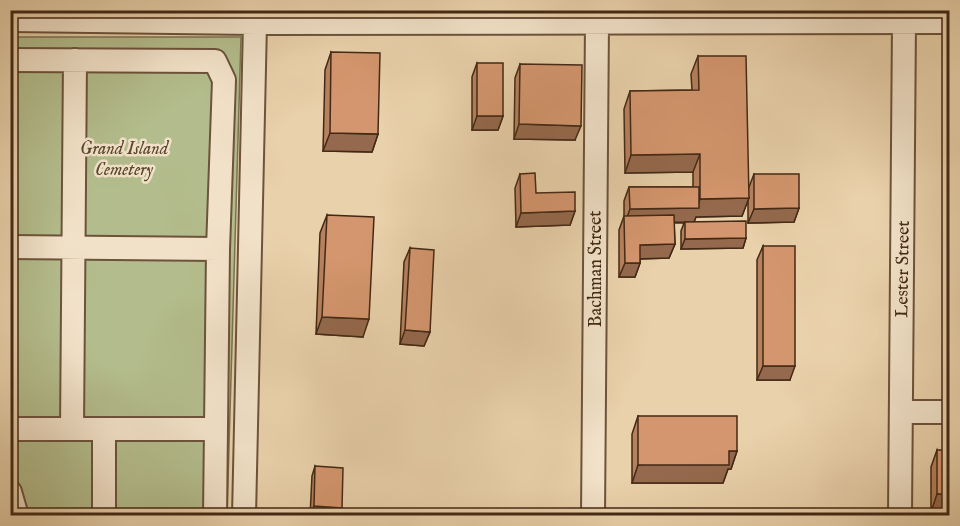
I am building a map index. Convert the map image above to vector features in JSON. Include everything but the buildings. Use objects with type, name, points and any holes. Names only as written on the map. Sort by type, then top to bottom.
[{"type":"street","points":[[10,20],[37,15],[255,23],[950,22]]},
{"type":"street","name":"Bachman Street","points":[[593,516],[597,22]]},
{"type":"street","name":"Lester Street","points":[[900,516],[904,22]]},
{"type":"street","points":[[244,516],[255,23]]},
{"type":"street","points":[[10,60],[215,61],[224,80],[218,249],[215,516]]},
{"type":"street","points":[[72,429],[75,60]]},
{"type":"street","points":[[10,247],[218,249]]},
{"type":"street","points":[[900,412],[950,412]]},
{"type":"street","points":[[10,429],[216,429]]},
{"type":"street","points":[[104,429],[104,516]]},
{"type":"street","points":[[10,492],[17,516]]},
{"type":"green space","name":"Grand Island Cemetery","points":[[11,37],[241,37],[227,515],[11,516]]}]
